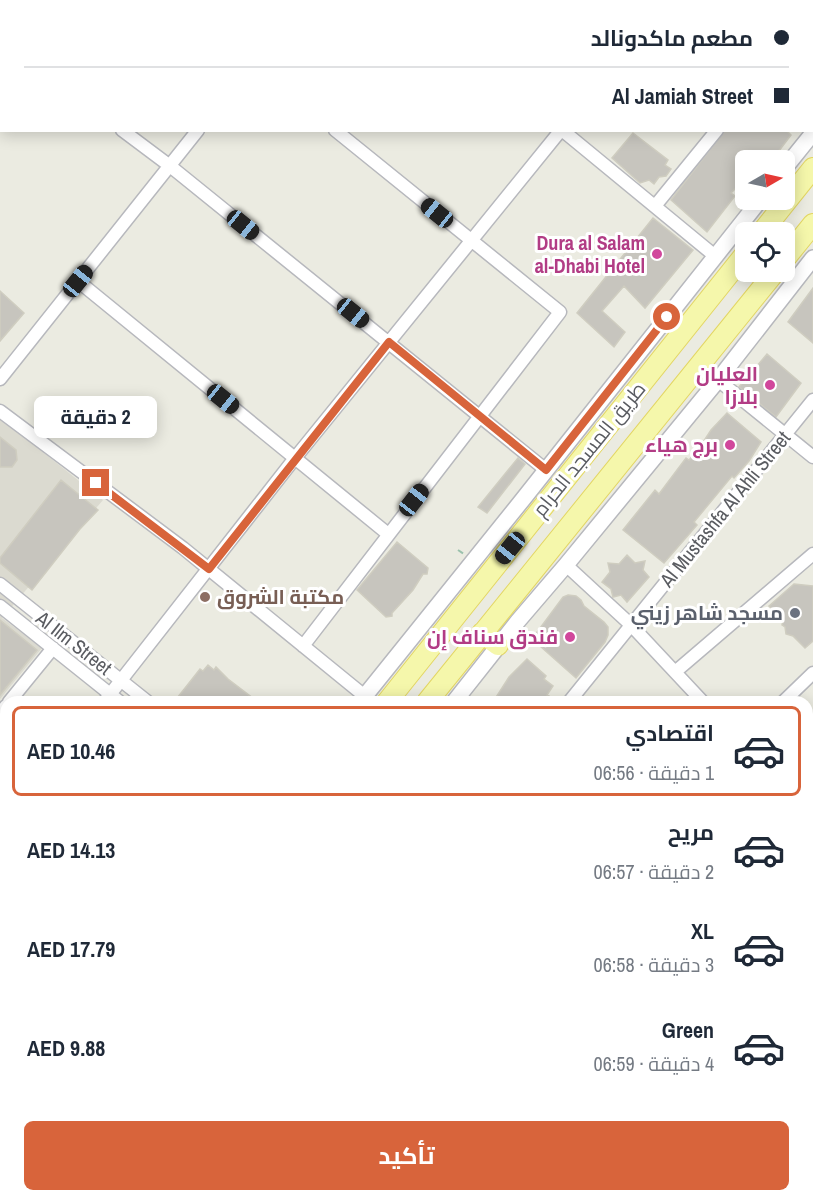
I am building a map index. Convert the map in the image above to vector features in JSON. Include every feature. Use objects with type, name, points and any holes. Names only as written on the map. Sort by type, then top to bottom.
[{"type":"main road","points":[[770,222],[813,168]]},
{"type":"main road","points":[[795,246],[813,224]]},
{"type":"main road","name":"طريق المسجد الحرام","points":[[392,696],[735,267]]},
{"type":"main road","name":"طريق المسجد الحرام","points":[[432,696],[767,282]]},
{"type":"main road","points":[[482,633],[498,645]]},
{"type":"street","points":[[126,132],[546,470]]},
{"type":"street","points":[[0,379],[196,132]]},
{"type":"street","points":[[303,646],[560,312],[337,132]]},
{"type":"street","points":[[113,696],[121,680],[295,458],[559,132]]},
{"type":"street","points":[[563,132],[715,256]]},
{"type":"street","points":[[655,206],[715,132]]},
{"type":"street","points":[[795,155],[813,133]]},
{"type":"street","points":[[368,696],[752,210]]},
{"type":"street","points":[[459,696],[498,645],[718,380],[813,258]]},
{"type":"street","points":[[78,281],[388,534]]},
{"type":"street","points":[[718,380],[813,457]]},
{"type":"street","name":"Al Mustashfa Al Ahli Street","points":[[573,696],[813,400]]},
{"type":"street","points":[[0,411],[209,569],[360,696]]},
{"type":"street","points":[[524,498],[540,511]]},
{"type":"street","points":[[675,672],[813,554]]},
{"type":"street","points":[[566,565],[630,624],[697,696]]},
{"type":"street","name":"Al Ilm Street","points":[[0,584],[141,696]]},
{"type":"street","name":"Al Ilm Street","points":[[0,606],[108,696]]},
{"type":"street","points":[[14,696],[53,648]]},
{"type":"street","points":[[789,696],[813,673]]},
{"type":"shaded area","points":[[0,418],[103,500],[2,618],[42,648],[2,696],[0,696]]},
{"type":"building","points":[[723,132],[788,132],[791,135],[780,150],[735,150],[735,189],[731,193],[735,196],[707,232],[671,200]]},
{"type":"building","points":[[633,133],[668,160],[665,165],[671,169],[666,176],[659,177],[654,184],[649,180],[640,183],[612,158]]},
{"type":"building","points":[[653,218],[693,250],[645,308],[624,286],[602,311],[625,332],[614,347],[577,313]]},
{"type":"building","points":[[813,288],[813,343],[788,322]]},
{"type":"building","points":[[0,291],[24,313],[0,341]]},
{"type":"building","name":"العليان بلازا","points":[[767,354],[801,383],[776,417],[739,387]]},
{"type":"building","points":[[727,413],[761,442],[749,461],[734,478],[732,476],[694,522],[697,525],[664,563],[623,530],[655,490],[659,494],[686,458],[689,460]]},
{"type":"building","points":[[0,437],[16,450],[17,460],[12,467],[0,467]]},
{"type":"building","points":[[518,458],[525,464],[487,513],[478,507]]},
{"type":"building","points":[[61,480],[98,510],[32,590],[0,563],[0,558]]},
{"type":"building","points":[[397,542],[428,568],[427,574],[423,574],[392,616],[386,617],[357,590]]},
{"type":"building","points":[[627,555],[635,563],[645,561],[643,570],[649,577],[627,602],[621,595],[613,597],[611,589],[602,582],[610,572],[608,563],[619,564]]},
{"type":"building","name":"مسجد شاهر زيني","points":[[794,584],[813,586],[813,641],[805,648],[793,636],[786,634],[785,627],[782,625],[783,621],[769,606]]},
{"type":"building","name":"فندق سناف إن","points":[[576,596],[581,600],[584,606],[608,627],[605,642],[576,678],[532,639],[563,597]]},
{"type":"building","points":[[0,620],[37,650],[0,695]]},
{"type":"building","points":[[527,659],[546,676],[544,679],[553,686],[547,695],[549,696],[497,696],[509,677]]},
{"type":"building","points":[[208,665],[214,670],[216,667],[250,696],[179,696],[200,669],[203,671]]},
{"type":"place","name":"Dura al Salam al-Dhabi Hotel","points":[[657,254]]},
{"type":"place","name":"العليان بلازا","points":[[770,385]]},
{"type":"place","name":"برج هياء","points":[[730,445]]},
{"type":"place","name":"مكتبة الشروق","points":[[205,597]]},
{"type":"place","name":"مسجد شاهر زيني","points":[[795,613]]},
{"type":"place","name":"فندق سناف إن","points":[[570,637]]},
{"type":"route","points":[[96,483],[209,569],[389,342],[546,470],[667,317]]}]
